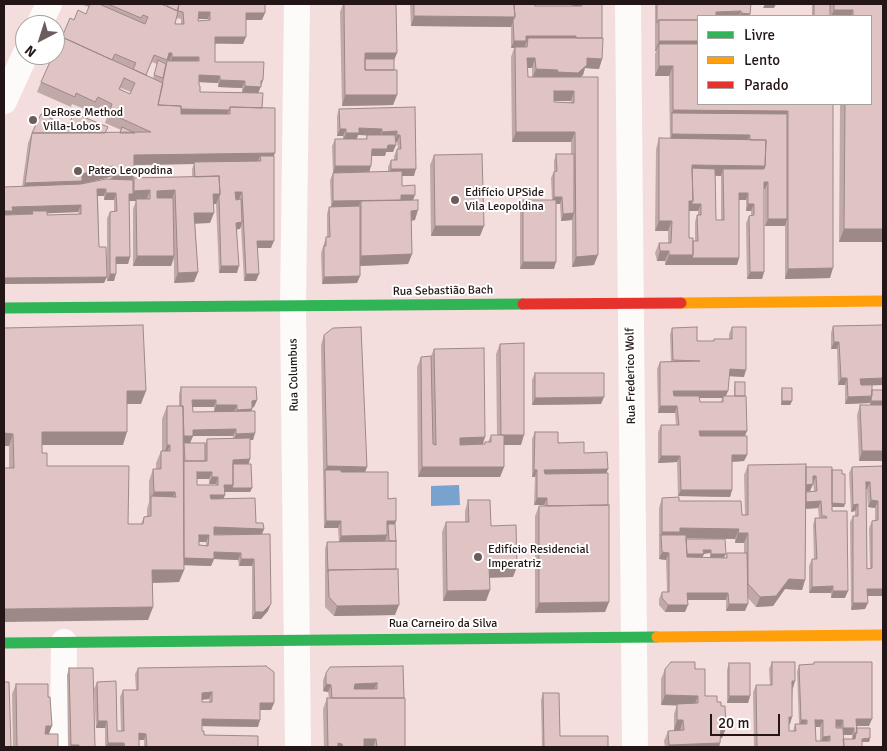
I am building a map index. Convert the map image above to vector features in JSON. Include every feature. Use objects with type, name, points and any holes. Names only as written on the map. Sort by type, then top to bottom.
[{"type":"street","name":"Rua Columbus","points":[[297,4],[293,307],[298,747]]},
{"type":"street","name":"Rua Frederico Wolf","points":[[628,4],[635,747]]},
{"type":"street","points":[[4,101],[20,65]]},
{"type":"street","name":"Rua Sebastião Bach","points":[[4,308],[883,301]]},
{"type":"street","name":"Rua Carneiro da Silva","points":[[4,643],[883,634]]},
{"type":"street","points":[[63,747],[64,642]]},
{"type":"water","points":[[459,485],[460,505],[431,506],[431,486]]},
{"type":"building","points":[[90,4],[99,4],[145,24],[148,17],[143,15],[141,18],[108,4],[161,4],[178,11],[179,4],[265,4],[265,13],[246,13],[246,37],[215,37],[215,62],[264,62],[261,87],[245,86],[245,81],[220,80],[220,76],[199,75],[200,92],[263,93],[262,108],[230,107],[229,110],[181,109],[181,106],[158,105],[167,61],[199,61],[199,57],[172,57],[172,53],[169,53],[167,60],[154,55],[146,75],[133,69],[136,63],[115,54],[112,60],[65,38],[65,30],[70,18],[74,20],[78,10],[86,14]],"holes":[[[178,11],[183,12],[184,24],[175,24]],[[199,12],[210,12],[210,20],[198,21]]]},
{"type":"building","points":[[168,4],[179,4],[177,11],[167,6]]},
{"type":"building","points":[[344,4],[396,4],[397,53],[365,53],[365,70],[397,70],[397,95],[345,95]]},
{"type":"building","points":[[414,4],[514,4],[515,17],[414,16]]},
{"type":"building","points":[[514,4],[582,6],[581,4],[602,4],[602,38],[526,36],[526,41],[514,41]]},
{"type":"building","points":[[657,4],[751,4],[750,14],[741,13],[741,11],[716,12],[716,15],[697,15],[697,20],[659,20],[657,23]]},
{"type":"building","points":[[814,4],[830,4],[830,15],[814,15]]},
{"type":"building","points":[[834,4],[883,4],[883,229],[844,229],[845,105],[872,105],[872,15],[853,15],[853,10],[834,10]]},
{"type":"building","points":[[659,20],[697,20],[697,41],[659,41]]},
{"type":"building","points":[[65,38],[163,83],[158,105],[181,106],[181,114],[230,114],[230,107],[275,108],[275,153],[134,155],[134,176],[113,176],[113,166],[82,174],[82,181],[25,183],[32,133],[151,132],[109,113],[112,104],[98,97],[95,102],[76,93],[75,97],[41,82],[49,65],[65,65]],"holes":[[[124,78],[135,83],[130,94],[119,89]]]},
{"type":"building","points":[[528,38],[603,38],[602,59],[587,58],[587,65],[578,73],[536,69],[535,58],[527,58],[528,77],[598,77],[598,255],[576,257],[575,132],[516,132],[515,47],[527,47]],"holes":[[[554,91],[574,91],[574,103],[554,102]]]},
{"type":"building","points":[[659,44],[697,44],[697,105],[833,105],[833,268],[788,269],[788,111],[673,110],[673,66],[659,66]]},
{"type":"building","points":[[365,59],[394,59],[394,70],[365,70]]},
{"type":"building","points":[[158,60],[166,64],[163,78],[154,75]]},
{"type":"building","points":[[415,107],[416,169],[391,169],[391,160],[397,160],[397,149],[401,149],[400,135],[397,135],[397,131],[382,132],[382,129],[359,128],[359,133],[346,133],[346,129],[340,129],[339,109]]},
{"type":"building","points":[[74,113],[108,127],[105,133],[32,133],[41,114],[68,126]]},
{"type":"building","points":[[672,113],[787,114],[787,219],[768,219],[768,182],[764,182],[764,272],[750,272],[749,216],[754,215],[754,204],[748,204],[748,193],[739,193],[739,258],[692,258],[693,241],[698,241],[697,215],[701,215],[701,204],[691,204],[693,201],[692,168],[715,169],[716,220],[724,220],[723,169],[764,169],[766,140],[750,140],[750,135],[672,134]]},
{"type":"building","points":[[122,127],[135,133],[120,133]]},
{"type":"building","points":[[367,135],[395,135],[396,145],[388,145],[387,149],[372,149],[371,166],[335,166],[335,139],[367,139]]},
{"type":"building","points":[[659,138],[766,140],[765,166],[692,165],[693,201],[689,201],[689,238],[693,238],[693,255],[669,255],[669,251],[660,251],[659,243],[671,243],[672,221],[659,221]]},
{"type":"building","name":"Edifício UPSide Vila Leopoldina","points":[[482,154],[484,226],[435,226],[434,155]]},
{"type":"building","points":[[556,154],[574,154],[574,213],[563,214],[562,197],[554,197],[554,172],[557,171]]},
{"type":"building","points":[[260,156],[274,156],[274,241],[257,241],[259,274],[246,274],[242,192],[235,192],[236,200],[241,199],[242,222],[236,223],[239,266],[221,266],[219,176],[195,177],[194,162],[261,161]]},
{"type":"building","points":[[402,171],[402,186],[415,185],[415,195],[401,195],[401,200],[333,201],[333,173]]},
{"type":"building","points":[[219,176],[220,194],[213,194],[214,213],[194,213],[198,272],[178,273],[175,190],[157,191],[157,198],[173,198],[174,256],[137,256],[136,199],[150,199],[150,190],[134,191],[134,178]]},
{"type":"building","points":[[106,179],[133,180],[133,194],[129,194],[130,257],[116,257],[116,274],[110,274],[110,212],[117,211],[116,193],[106,193],[106,189],[97,189],[99,247],[106,247],[107,277],[4,278],[4,215],[33,214],[32,211],[47,211],[47,215],[81,214],[81,205],[12,207],[13,211],[4,211],[4,187],[81,184]]},
{"type":"building","points":[[418,200],[418,210],[411,211],[412,254],[361,256],[361,201]]},
{"type":"building","points":[[523,200],[556,200],[556,262],[523,262]]},
{"type":"building","points":[[360,206],[360,276],[324,277],[324,246],[326,246],[326,237],[330,237],[329,207]]},
{"type":"building","points":[[143,325],[146,391],[127,391],[127,432],[42,432],[42,453],[47,453],[47,466],[129,466],[128,524],[143,524],[144,517],[151,516],[151,496],[176,497],[175,492],[154,492],[153,469],[161,469],[161,451],[170,451],[170,445],[167,445],[167,406],[183,406],[184,570],[152,570],[153,607],[4,609],[4,468],[14,468],[13,434],[4,433],[4,328]]},
{"type":"building","points":[[883,325],[883,378],[860,379],[861,385],[872,385],[872,396],[848,397],[847,378],[841,378],[839,342],[834,342],[833,326]]},
{"type":"building","points":[[361,327],[367,467],[327,466],[324,335],[333,328]]},
{"type":"building","points":[[697,327],[697,341],[714,341],[714,339],[732,339],[732,327],[746,327],[746,370],[730,369],[728,391],[673,391],[674,396],[699,396],[700,402],[723,402],[723,396],[746,396],[747,431],[699,431],[700,436],[747,436],[747,455],[732,455],[732,490],[681,490],[680,456],[661,456],[661,425],[679,425],[677,406],[660,406],[660,362],[700,361],[673,360],[672,328]]},
{"type":"building","points":[[524,343],[524,435],[501,435],[500,344]]},
{"type":"building","points":[[484,348],[485,437],[460,438],[460,445],[485,444],[485,442],[491,442],[491,435],[504,435],[504,467],[422,467],[421,357],[431,356],[433,444],[436,445],[434,349]]},
{"type":"building","points":[[535,373],[604,373],[604,397],[535,398]]},
{"type":"building","points":[[735,382],[745,382],[745,396],[735,396]]},
{"type":"building","points":[[181,387],[256,387],[257,400],[252,401],[252,409],[237,410],[237,405],[216,405],[216,400],[192,400],[193,412],[255,411],[255,433],[236,434],[236,429],[193,430],[193,436],[184,436]]},
{"type":"building","points":[[782,388],[792,388],[792,401],[782,401]]},
{"type":"building","points":[[872,390],[883,390],[883,401],[871,401]]},
{"type":"building","points":[[860,405],[883,405],[883,451],[862,451]]},
{"type":"building","points":[[535,432],[558,432],[558,443],[584,442],[584,453],[607,452],[608,469],[544,470],[545,474],[608,473],[608,505],[547,506],[547,498],[537,498],[537,470],[534,470]]},
{"type":"building","points":[[250,438],[250,459],[233,460],[233,485],[224,485],[225,495],[210,495],[211,499],[255,498],[256,523],[263,523],[264,529],[214,527],[214,535],[270,534],[271,604],[263,612],[255,612],[254,559],[241,559],[241,553],[214,552],[214,559],[184,558],[184,461],[207,461],[207,439]],"holes":[[[197,472],[212,472],[212,477],[218,477],[218,485],[197,485]],[[199,535],[209,535],[208,546],[199,545]]]},
{"type":"building","points":[[184,443],[205,443],[205,461],[185,461]]},
{"type":"building","points":[[233,464],[251,464],[252,488],[232,488]]},
{"type":"building","points":[[806,464],[805,580],[789,579],[776,596],[760,597],[748,584],[748,533],[738,533],[739,529],[680,528],[680,532],[662,532],[662,498],[679,497],[679,501],[741,501],[742,515],[748,515],[748,465]]},
{"type":"building","points":[[883,466],[883,589],[867,589],[868,603],[853,603],[853,516],[858,516],[858,504],[853,505],[852,467]],"holes":[[[866,482],[870,482],[871,500],[878,501],[878,520],[872,521],[872,568],[867,569]]]},
{"type":"building","points":[[806,467],[832,467],[832,511],[847,511],[848,591],[833,591],[833,586],[812,587],[812,559],[817,559],[815,518],[827,518],[822,516],[821,501],[806,502],[806,492],[817,491],[816,476],[813,476],[813,484],[806,485]]},
{"type":"building","points":[[325,470],[388,472],[388,499],[396,498],[396,521],[387,521],[387,535],[341,536],[341,521],[326,521]]},
{"type":"building","points":[[832,470],[842,470],[842,474],[845,474],[845,504],[832,503]]},
{"type":"building","name":"Edifício Residencial Imperatriz","points":[[468,500],[490,500],[491,526],[516,525],[517,567],[489,567],[490,590],[447,591],[446,522],[469,522]]},
{"type":"building","points":[[609,505],[609,602],[539,603],[539,506]]},
{"type":"building","points":[[388,524],[395,524],[396,541],[389,541]]},
{"type":"building","points":[[661,535],[686,535],[687,557],[727,558],[727,553],[747,553],[748,604],[729,604],[728,593],[687,593],[688,605],[668,605],[662,598],[662,592],[669,592],[669,553],[662,552]]},
{"type":"building","points":[[686,539],[725,539],[726,554],[711,554],[711,550],[703,550],[704,554],[687,554]]},
{"type":"building","points":[[396,541],[396,569],[328,570],[328,572],[327,542]]},
{"type":"building","points":[[398,569],[399,605],[337,606],[329,597],[328,570]]},
{"type":"building","points":[[671,662],[695,662],[695,669],[705,669],[705,696],[717,696],[717,702],[721,702],[721,706],[725,706],[726,728],[721,728],[720,743],[669,745],[668,731],[684,730],[683,720],[677,720],[677,704],[698,703],[698,696],[665,695],[665,669]]},
{"type":"building","points":[[772,662],[795,662],[795,681],[792,681],[792,717],[789,717],[789,731],[796,731],[795,724],[807,724],[807,720],[801,720],[799,665],[814,664],[814,662],[872,662],[872,719],[856,719],[857,733],[854,733],[854,728],[843,728],[844,747],[757,747],[756,685],[772,685]],"holes":[[[815,720],[823,720],[823,737],[830,736],[830,741],[816,741]],[[836,720],[843,720],[843,728],[836,728]]]},
{"type":"building","points":[[729,663],[750,663],[750,696],[729,696]]},
{"type":"building","points":[[266,666],[274,672],[274,703],[260,703],[260,720],[202,719],[204,735],[258,736],[258,747],[147,747],[146,734],[139,733],[139,747],[125,747],[124,743],[108,743],[107,721],[98,721],[97,682],[116,681],[117,731],[124,731],[123,690],[138,690],[138,668]],"holes":[[[212,692],[212,702],[202,702],[202,693]]]},
{"type":"building","points":[[403,666],[404,698],[332,698],[331,685],[326,684],[326,673],[330,667]],"holes":[[[377,683],[377,689],[354,689],[355,684]]]},
{"type":"building","points":[[69,668],[93,668],[95,747],[71,745]]},
{"type":"building","points":[[4,682],[9,682],[11,747],[4,747]]},
{"type":"building","points":[[16,684],[48,684],[52,726],[46,726],[45,734],[58,734],[58,747],[17,747]]},
{"type":"building","points":[[543,693],[559,693],[560,736],[608,736],[608,747],[544,747]]},
{"type":"building","points":[[327,698],[405,698],[405,747],[377,747],[376,739],[364,739],[364,747],[343,747],[342,744],[338,743],[338,747],[328,747]]},
{"type":"building","points":[[857,728],[870,728],[870,738],[862,739],[862,747],[844,747],[843,739],[855,739]]},
{"type":"traffic: fast","points":[[4,308],[523,304]]},
{"type":"traffic: fast","points":[[4,643],[657,637]]},
{"type":"traffic: slow","points":[[681,303],[883,301]]},
{"type":"traffic: slow","points":[[657,637],[883,635]]},
{"type":"traffic: jam","points":[[523,304],[681,303]]},
{"type":"place","name":"DeRose Method Villa-Lobos","points":[[33,120]]},
{"type":"place","name":"Pateo Leopodina","points":[[78,171]]},
{"type":"place","name":"Edifício UPSide Vila Leopoldina","points":[[455,200]]},
{"type":"place","name":"Edifício Residencial Imperatriz","points":[[478,557]]}]
